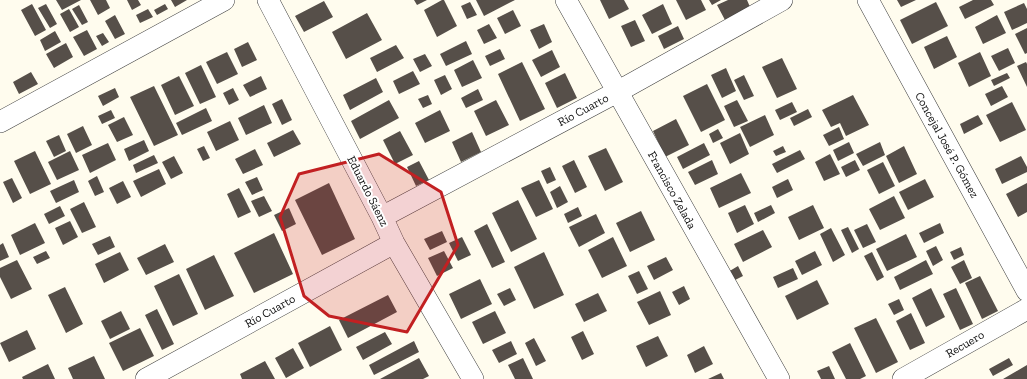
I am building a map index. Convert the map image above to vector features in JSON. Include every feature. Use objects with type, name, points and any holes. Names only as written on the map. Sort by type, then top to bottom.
[{"type":"street","points":[[0,122],[224,0]]},
{"type":"street","name":"Eduardo Sáenz","points":[[268,0],[382,217],[394,243],[473,379]]},
{"type":"street","name":"Francisco Zelada","points":[[566,0],[779,379]]},
{"type":"street","name":"Río Cuarto","points":[[382,217],[617,92],[782,0]]},
{"type":"street","name":"Concejal José P. Gómez","points":[[868,0],[1027,291]]},
{"type":"street","name":"Río Cuarto","points":[[146,379],[394,243]]},
{"type":"street","name":"Recuero","points":[[903,379],[1027,308]]},
{"type":"highlighted area","points":[[379,154],[441,192],[458,245],[407,332],[329,316],[304,296],[280,217],[299,174]]},
{"type":"building","points":[[56,0],[81,0],[62,10]]},
{"type":"building","points":[[90,0],[106,0],[110,8],[98,15]]},
{"type":"building","points":[[127,0],[138,0],[141,5],[132,10]]},
{"type":"building","points":[[171,0],[187,0],[175,7]]},
{"type":"building","points":[[414,0],[427,0],[417,5]]},
{"type":"building","points":[[444,0],[457,26],[437,37],[424,10]]},
{"type":"building","points":[[476,0],[515,0],[484,16]]},
{"type":"building","points":[[600,0],[624,0],[629,9],[609,19]]},
{"type":"building","points":[[676,0],[701,0],[706,10],[686,20]]},
{"type":"building","points":[[709,0],[721,0],[712,5]]},
{"type":"building","points":[[728,0],[747,0],[750,7],[725,20],[717,5]]},
{"type":"building","points":[[897,0],[916,0],[901,7]]},
{"type":"building","points":[[973,0],[991,0],[994,5],[965,19],[959,7]]},
{"type":"building","points":[[324,1],[333,17],[304,32],[295,16]]},
{"type":"building","points":[[470,2],[477,15],[467,19],[461,6]]},
{"type":"building","points":[[936,2],[948,26],[912,44],[900,20]]},
{"type":"building","points":[[1024,3],[1027,9],[1027,23],[1012,30],[1004,12]]},
{"type":"building","points":[[32,4],[46,30],[35,36],[21,10]]},
{"type":"building","points":[[46,4],[57,24],[50,28],[38,8]]},
{"type":"building","points":[[165,4],[168,9],[157,15],[154,10]]},
{"type":"building","points":[[663,4],[672,24],[652,34],[642,15]]},
{"type":"building","points":[[79,5],[88,22],[82,25],[72,9]]},
{"type":"building","points":[[69,9],[79,27],[70,32],[60,14]]},
{"type":"building","points":[[148,9],[153,17],[140,23],[136,15]]},
{"type":"building","points":[[513,10],[521,26],[505,34],[497,18]]},
{"type":"building","points":[[367,13],[382,40],[346,59],[332,32]]},
{"type":"building","points":[[115,15],[125,34],[115,39],[105,21]]},
{"type":"building","points":[[997,15],[1006,33],[983,44],[975,27]]},
{"type":"building","points":[[635,20],[645,41],[631,47],[621,26]]},
{"type":"building","points":[[489,24],[497,38],[484,44],[477,30]]},
{"type":"building","points":[[544,24],[552,42],[539,49],[530,30]]},
{"type":"building","points":[[678,26],[684,39],[664,49],[658,36]]},
{"type":"building","points":[[1027,28],[1027,53],[1025,54],[1015,34]]},
{"type":"building","points":[[87,30],[97,49],[84,56],[73,37]]},
{"type":"building","points":[[55,31],[61,42],[45,51],[40,40]]},
{"type":"building","points":[[103,33],[109,42],[102,46],[96,36]]},
{"type":"building","points":[[947,36],[957,57],[934,69],[924,47]]},
{"type":"building","points":[[466,41],[472,54],[446,66],[440,54]]},
{"type":"building","points":[[248,42],[257,60],[242,67],[234,49]]},
{"type":"building","points":[[66,43],[73,57],[54,68],[46,54]]},
{"type":"building","points":[[396,45],[404,58],[377,72],[370,58]]},
{"type":"building","points":[[1008,48],[1015,63],[999,71],[991,56]]},
{"type":"building","points":[[500,49],[505,59],[490,66],[485,56]]},
{"type":"building","points":[[552,50],[560,67],[541,77],[532,60]]},
{"type":"building","points":[[227,52],[238,74],[217,84],[206,62]]},
{"type":"building","points":[[980,52],[991,76],[969,87],[958,63]]},
{"type":"building","points":[[425,54],[432,66],[420,72],[413,59]]},
{"type":"building","points":[[782,58],[797,89],[777,98],[762,67]]},
{"type":"building","points":[[473,60],[482,78],[462,87],[454,70]]},
{"type":"building","points":[[522,62],[545,109],[520,121],[498,74]]},
{"type":"building","points":[[1026,62],[1027,64],[1027,87],[1017,66]]},
{"type":"building","points":[[201,65],[216,97],[200,104],[185,73]]},
{"type":"building","points":[[726,68],[736,91],[722,98],[711,75]]},
{"type":"building","points":[[413,71],[420,84],[399,94],[393,81]]},
{"type":"building","points":[[31,72],[38,84],[19,94],[13,82]]},
{"type":"building","points":[[565,73],[577,98],[557,108],[545,83]]},
{"type":"building","points":[[1007,73],[1010,78],[994,86],[991,80]]},
{"type":"building","points":[[445,75],[452,89],[441,95],[434,80]]},
{"type":"building","points":[[744,75],[754,96],[744,100],[734,80]]},
{"type":"building","points":[[179,76],[194,106],[175,115],[161,85]]},
{"type":"building","points":[[261,76],[267,89],[250,97],[243,85]]},
{"type":"building","points":[[376,78],[383,92],[350,110],[343,95]]},
{"type":"building","points":[[707,84],[725,120],[701,132],[683,96]]},
{"type":"building","points":[[154,86],[178,135],[154,146],[130,97]]},
{"type":"building","points":[[1002,86],[1008,97],[991,106],[985,94]]},
{"type":"building","points":[[115,88],[119,97],[103,106],[98,96]]},
{"type":"building","points":[[233,88],[239,100],[229,105],[223,93]]},
{"type":"building","points":[[478,89],[483,100],[466,108],[461,98]]},
{"type":"building","points":[[428,95],[432,104],[423,108],[418,99]]},
{"type":"building","points":[[853,95],[869,125],[846,136],[840,123],[831,127],[822,110]]},
{"type":"building","points":[[282,99],[292,120],[282,125],[272,104]]},
{"type":"building","points":[[389,100],[399,118],[360,139],[351,121]]},
{"type":"building","points":[[496,100],[509,125],[486,136],[474,111]]},
{"type":"building","points":[[737,100],[748,121],[734,127],[724,106]]},
{"type":"building","points":[[792,102],[797,112],[780,120],[775,110]]},
{"type":"building","points":[[1012,102],[1026,130],[1000,142],[986,115]]},
{"type":"building","points":[[264,105],[272,123],[246,135],[238,118]]},
{"type":"building","points":[[206,108],[212,121],[182,135],[176,123]]},
{"type":"building","points":[[808,109],[812,117],[794,126],[790,118]]},
{"type":"building","points":[[111,110],[115,118],[102,124],[98,116]]},
{"type":"building","points":[[440,110],[450,131],[425,143],[415,123]]},
{"type":"building","points":[[765,115],[774,135],[750,147],[740,127]]},
{"type":"building","points":[[978,115],[983,124],[964,134],[960,124]]},
{"type":"building","points":[[124,117],[133,135],[117,142],[108,125]]},
{"type":"building","points":[[676,119],[689,145],[665,157],[653,131]]},
{"type":"building","points":[[230,121],[239,140],[216,151],[207,132]]},
{"type":"building","points":[[83,126],[92,145],[76,153],[67,134]]},
{"type":"building","points":[[839,127],[844,139],[829,146],[823,135]]},
{"type":"building","points":[[718,129],[723,138],[713,143],[709,134]]},
{"type":"building","points":[[293,130],[301,144],[274,157],[267,143]]},
{"type":"building","points":[[400,131],[413,155],[395,164],[383,140]]},
{"type":"building","points":[[472,132],[481,152],[461,162],[452,142]]},
{"type":"building","points":[[740,133],[749,154],[730,164],[720,143]]},
{"type":"building","points":[[59,135],[66,151],[54,157],[46,141]]},
{"type":"building","points":[[144,140],[149,151],[129,161],[124,149]]},
{"type":"building","points":[[849,142],[854,153],[838,161],[833,150]]},
{"type":"building","points":[[880,142],[885,155],[863,166],[856,154]]},
{"type":"building","points":[[108,143],[116,160],[90,173],[82,155]]},
{"type":"building","points":[[704,143],[710,155],[683,169],[677,157]]},
{"type":"building","points":[[204,146],[210,158],[203,161],[197,149]]},
{"type":"building","points":[[783,146],[786,152],[776,156],[773,151]]},
{"type":"building","points":[[904,146],[917,174],[899,183],[886,156]]},
{"type":"building","points":[[606,148],[623,182],[605,191],[588,156]]},
{"type":"building","points":[[255,149],[263,165],[243,174],[235,159]]},
{"type":"building","points":[[800,150],[805,159],[777,173],[772,164]]},
{"type":"building","points":[[35,151],[51,184],[30,194],[14,161]]},
{"type":"building","points":[[70,151],[79,170],[57,180],[48,162]]},
{"type":"building","points":[[830,154],[840,174],[824,181],[815,162]]},
{"type":"building","points":[[154,155],[158,163],[136,173],[133,165]]},
{"type":"building","points":[[174,156],[183,173],[171,179],[162,162]]},
{"type":"building","points":[[1021,156],[1027,167],[1027,172],[1002,184],[995,169]]},
{"type":"building","points":[[574,160],[587,187],[575,193],[562,166]]},
{"type":"building","points":[[712,160],[718,174],[695,185],[688,172]]},
{"type":"building","points":[[855,160],[860,170],[846,177],[841,167]]},
{"type":"building","points":[[419,161],[429,180],[416,186],[407,167]]},
{"type":"building","points":[[883,162],[895,186],[879,194],[867,170]]},
{"type":"building","points":[[550,167],[556,180],[547,184],[541,171]]},
{"type":"building","points":[[159,169],[166,184],[141,197],[133,181]]},
{"type":"building","points":[[741,173],[751,193],[719,208],[710,188]]},
{"type":"building","points":[[97,176],[104,192],[95,196],[88,181]]},
{"type":"building","points":[[257,177],[263,190],[252,195],[245,182]]},
{"type":"building","points":[[12,178],[22,198],[13,203],[3,182]]},
{"type":"building","points":[[788,179],[793,190],[777,198],[772,187]]},
{"type":"building","points":[[925,179],[934,197],[908,210],[899,192]]},
{"type":"building","points":[[74,180],[79,192],[56,203],[50,191]]},
{"type":"building","points":[[539,180],[553,209],[536,217],[521,188]]},
{"type":"building","points":[[123,181],[131,197],[117,204],[109,188]]},
{"type":"building","points":[[329,183],[355,239],[322,255],[295,200]]},
{"type":"building","points":[[1027,183],[1027,212],[1018,217],[1006,194]]},
{"type":"building","points":[[560,186],[568,202],[557,208],[550,192]]},
{"type":"building","points":[[239,188],[251,212],[238,218],[227,194]]},
{"type":"building","points":[[264,196],[272,211],[259,217],[251,201]]},
{"type":"building","points":[[894,196],[905,218],[880,230],[869,209]]},
{"type":"building","points":[[518,200],[537,239],[511,252],[492,213]]},
{"type":"building","points":[[84,202],[96,227],[82,233],[70,209]]},
{"type":"building","points":[[745,205],[754,224],[737,233],[728,213]]},
{"type":"building","points":[[771,205],[775,213],[758,222],[754,213]]},
{"type":"building","points":[[813,205],[824,228],[799,240],[788,217]]},
{"type":"building","points":[[60,206],[65,216],[49,224],[44,214]]},
{"type":"building","points":[[578,207],[582,216],[568,223],[564,214]]},
{"type":"building","points":[[289,208],[296,224],[282,231],[274,215]]},
{"type":"building","points":[[641,211],[655,240],[630,252],[616,223]]},
{"type":"building","points":[[596,214],[605,233],[579,247],[569,227]]},
{"type":"building","points":[[70,221],[78,237],[63,245],[55,228]]},
{"type":"building","points":[[35,223],[45,243],[20,255],[11,235]]},
{"type":"building","points":[[940,223],[944,233],[924,243],[919,233]]},
{"type":"building","points":[[487,224],[505,262],[492,268],[474,231]]},
{"type":"building","points":[[867,224],[876,242],[863,248],[854,230]]},
{"type":"building","points":[[848,227],[859,249],[852,253],[841,230]]},
{"type":"building","points":[[831,228],[845,255],[833,262],[820,234]]},
{"type":"building","points":[[763,230],[772,247],[743,262],[734,244]]},
{"type":"building","points":[[442,231],[447,242],[430,250],[424,239]]},
{"type":"building","points":[[274,233],[293,274],[254,293],[234,253]]},
{"type":"building","points":[[906,234],[917,257],[887,271],[876,249]]},
{"type":"building","points":[[110,236],[115,247],[98,255],[92,244]]},
{"type":"building","points":[[462,237],[471,255],[458,261],[449,243]]},
{"type":"building","points":[[613,237],[627,266],[602,278],[588,250]]},
{"type":"building","points":[[3,243],[9,257],[0,261],[0,245]]},
{"type":"building","points":[[165,244],[174,262],[146,275],[137,258]]},
{"type":"building","points":[[936,246],[943,260],[933,266],[926,251]]},
{"type":"building","points":[[961,247],[964,255],[954,260],[950,252]]},
{"type":"building","points":[[46,251],[50,258],[37,264],[33,257]]},
{"type":"building","points":[[444,251],[453,268],[437,276],[428,258]]},
{"type":"building","points":[[815,251],[822,265],[802,275],[795,261]]},
{"type":"building","points":[[120,252],[129,270],[104,283],[95,264]]},
{"type":"building","points":[[544,252],[564,295],[534,309],[514,267]]},
{"type":"building","points":[[872,252],[884,277],[877,281],[864,256]]},
{"type":"building","points":[[214,255],[234,296],[205,310],[186,269]]},
{"type":"building","points":[[666,257],[673,270],[654,280],[647,266]]},
{"type":"building","points":[[17,260],[32,289],[11,299],[0,277],[0,268]]},
{"type":"building","points":[[926,260],[933,274],[900,290],[894,277]]},
{"type":"building","points":[[964,260],[972,278],[960,284],[951,267]]},
{"type":"building","points":[[738,266],[743,276],[733,281],[728,272]]},
{"type":"building","points":[[793,268],[798,279],[778,288],[773,277]]},
{"type":"building","points":[[639,271],[648,289],[637,294],[628,276]]},
{"type":"building","points":[[179,274],[198,314],[173,326],[154,286]]},
{"type":"building","points":[[980,276],[998,311],[982,319],[965,283]]},
{"type":"building","points":[[480,279],[492,304],[461,319],[449,294]]},
{"type":"building","points":[[817,280],[829,304],[797,320],[785,296]]},
{"type":"building","points":[[684,286],[690,299],[679,305],[672,292]]},
{"type":"building","points":[[65,287],[83,324],[66,333],[48,295]]},
{"type":"building","points":[[510,288],[516,300],[504,306],[497,294]]},
{"type":"building","points":[[931,288],[945,317],[926,327],[912,298]]},
{"type":"building","points":[[956,288],[973,324],[960,330],[943,294]]},
{"type":"building","points":[[660,291],[671,315],[649,325],[637,302]]},
{"type":"building","points":[[598,293],[607,311],[584,322],[575,304]]},
{"type":"building","points":[[388,295],[397,312],[348,338],[339,320]]},
{"type":"building","points":[[899,299],[904,310],[894,315],[888,304]]},
{"type":"building","points":[[157,309],[174,344],[162,350],[145,315]]},
{"type":"building","points":[[121,311],[130,329],[110,339],[101,321]]},
{"type":"building","points":[[495,311],[506,333],[483,344],[472,322]]},
{"type":"building","points":[[911,313],[925,343],[910,350],[896,321]]},
{"type":"building","points":[[876,318],[898,362],[876,373],[854,328]]},
{"type":"building","points":[[330,326],[342,350],[310,367],[298,343]]},
{"type":"building","points":[[140,328],[154,356],[123,371],[109,343]]},
{"type":"building","points":[[27,330],[36,349],[9,362],[0,343]]},
{"type":"building","points":[[583,331],[594,354],[582,360],[571,337]]},
{"type":"building","points":[[385,332],[392,344],[363,360],[356,347]]},
{"type":"building","points":[[658,336],[668,356],[646,367],[636,346]]},
{"type":"building","points":[[534,338],[546,361],[536,366],[525,343]]},
{"type":"building","points":[[414,341],[419,352],[374,375],[369,365]]},
{"type":"building","points":[[511,341],[517,354],[499,363],[492,350]]},
{"type":"building","points":[[850,343],[866,376],[860,379],[846,379],[832,352]]},
{"type":"building","points":[[704,346],[713,364],[695,373],[687,355]]},
{"type":"building","points":[[293,348],[304,368],[286,378],[275,358]]},
{"type":"building","points":[[94,356],[105,379],[73,379],[68,368]]},
{"type":"building","points":[[419,358],[429,376],[423,379],[380,379]]},
{"type":"building","points":[[523,358],[533,379],[515,379],[508,365]]},
{"type":"building","points":[[1009,358],[1013,365],[993,376],[989,369]]},
{"type":"building","points":[[265,361],[275,379],[242,379],[240,374]]},
{"type":"building","points":[[48,364],[55,379],[23,379],[22,377]]},
{"type":"building","points":[[1027,365],[1027,379],[1003,379]]},
{"type":"building","points":[[829,366],[835,379],[821,379],[817,371]]},
{"type":"building","points":[[721,373],[724,379],[708,379]]}]
